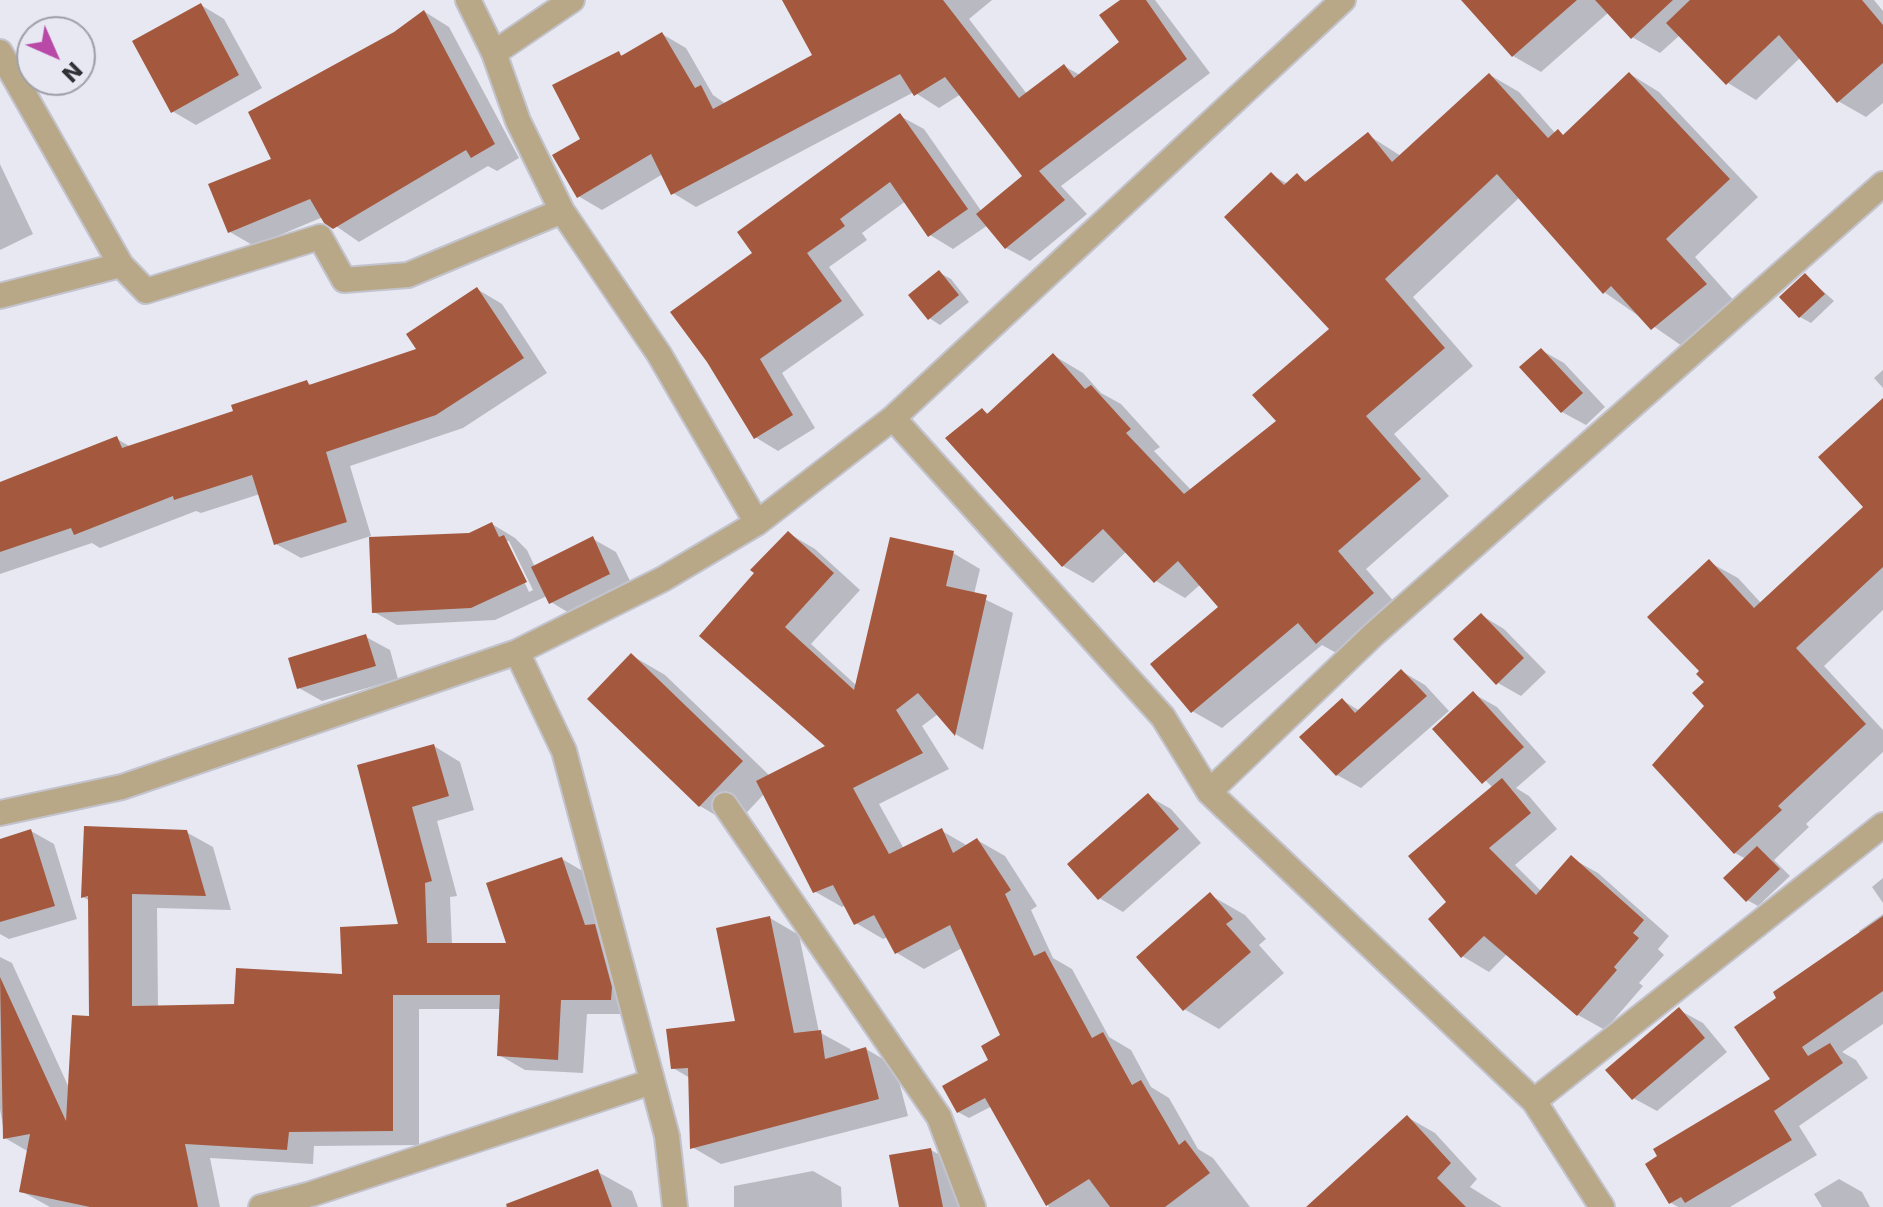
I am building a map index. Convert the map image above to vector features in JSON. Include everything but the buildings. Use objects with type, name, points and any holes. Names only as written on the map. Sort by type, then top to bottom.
[{"type":"street","points":[[468,0],[494,53],[518,121],[562,211],[659,354],[757,523]]},
{"type":"street","points":[[494,53],[572,0]]},
{"type":"street","points":[[0,813],[122,787],[517,652],[663,579],[757,523],[893,418],[1343,0]]},
{"type":"street","points":[[0,52],[121,265],[146,291],[320,237],[344,280],[408,275],[562,211]]},
{"type":"street","points":[[1209,792],[1374,634],[1883,184]]},
{"type":"street","points":[[0,296],[121,265]]},
{"type":"street","points":[[893,418],[1163,717],[1209,792],[1534,1101],[1602,1207]]},
{"type":"street","points":[[517,652],[564,751],[667,1136],[675,1207]]},
{"type":"street","points":[[725,805],[939,1117],[973,1207]]},
{"type":"street","points":[[1534,1101],[1883,825]]},
{"type":"street","points":[[261,1207],[314,1201],[651,1082]]}]
